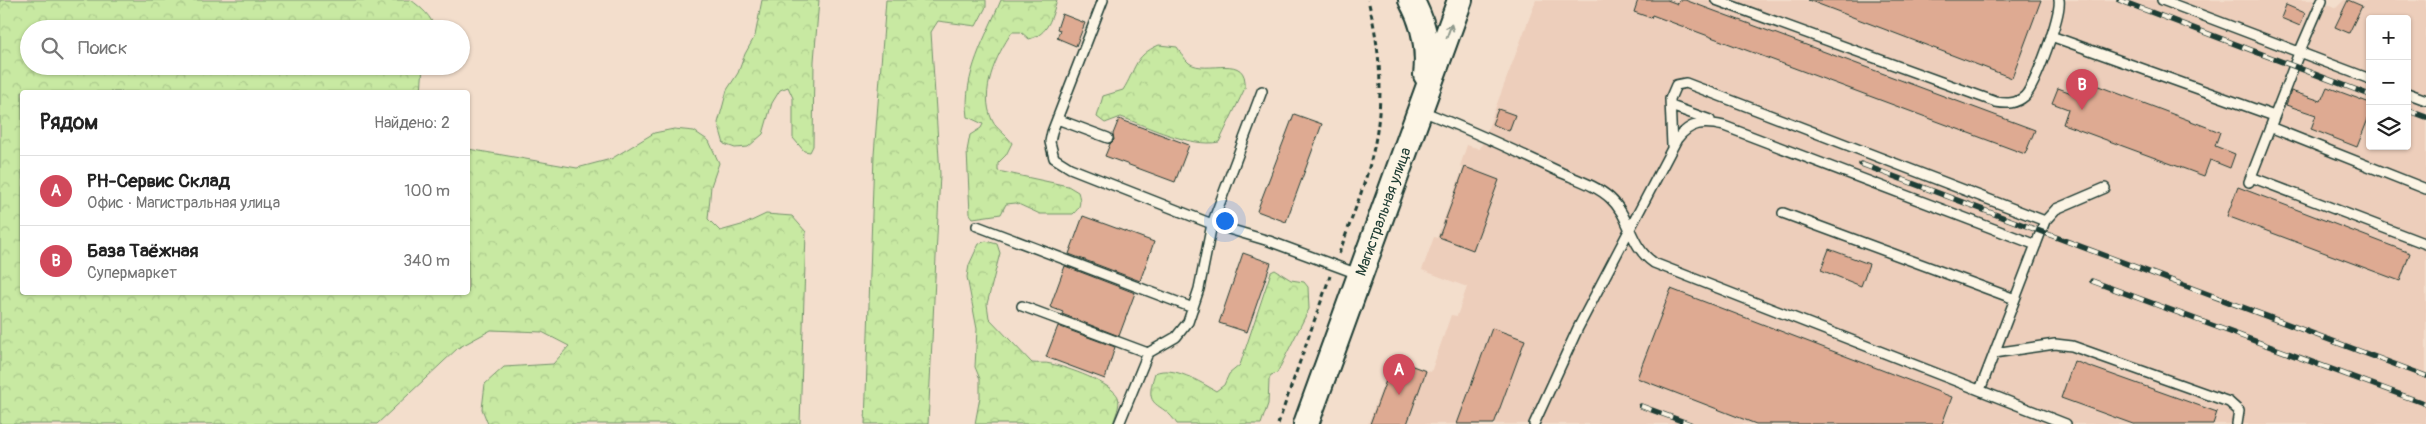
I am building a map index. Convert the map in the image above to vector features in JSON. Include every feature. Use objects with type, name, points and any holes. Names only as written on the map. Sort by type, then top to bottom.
[{"type":"main road","points":[[1411,0],[1418,13],[1428,57],[1427,75],[1419,110]]},
{"type":"main road","name":"Магистральная улица","points":[[1306,424],[1460,0]]},
{"type":"lane","points":[[1103,0],[1050,142],[1051,152],[1059,162],[1212,224],[1269,241],[1361,275]]},
{"type":"lane","points":[[1716,0],[2007,104],[2016,102],[2032,88],[2058,17],[2059,0]]},
{"type":"lane","points":[[2162,0],[2366,78]]},
{"type":"lane","points":[[2322,0],[2299,53],[2250,180],[2426,244]]},
{"type":"lane","points":[[2051,36],[2274,116]]},
{"type":"lane","points":[[1672,149],[1670,99],[1676,85],[1686,83],[2045,221]]},
{"type":"lane","points":[[1119,424],[1148,353],[1183,331],[1193,308],[1212,224],[1262,91]]},
{"type":"lane","points":[[2411,94],[2426,100]]},
{"type":"lane","points":[[1671,106],[2036,245]]},
{"type":"lane","points":[[1419,110],[1503,144],[1604,193],[1618,207],[1638,248],[1644,256],[1654,263],[2066,424]]},
{"type":"lane","points":[[1057,119],[1108,138]]},
{"type":"lane","points":[[1534,424],[1578,328],[1677,139],[1689,126],[1706,122],[1724,126]]},
{"type":"lane","points":[[2270,127],[2426,189]]},
{"type":"lane","points":[[1980,390],[2045,221],[2056,209],[2105,188]]},
{"type":"lane","points":[[1783,213],[2015,298]]},
{"type":"lane","points":[[977,226],[1193,308]]},
{"type":"lane","points":[[1022,306],[1148,353]]},
{"type":"lane","points":[[1994,353],[2055,344],[2072,346],[2229,402],[2239,411],[2237,424]]},
{"type":"path","points":[[1278,424],[1368,174],[1377,133],[1380,69],[1377,39],[1368,0]]},
{"type":"shaded area","points":[[1536,0],[2320,0],[2336,8],[2344,0],[2426,0],[2426,424],[1368,424],[1393,358],[1431,372],[1451,315],[1457,316],[1467,287],[1422,270],[1434,237],[1437,238],[1463,168],[1460,166],[1467,145],[1480,149]]},
{"type":"green space","points":[[0,0],[411,0],[431,20],[20,20],[20,75],[422,75],[421,90],[20,90],[20,295],[470,295],[470,149],[577,168],[611,159],[654,133],[674,129],[694,131],[709,141],[719,163],[711,186],[708,219],[720,231],[745,224],[766,214],[792,216],[806,232],[800,424],[488,424],[482,409],[485,384],[504,367],[553,364],[569,346],[542,332],[491,330],[458,348],[377,424],[0,424]]},
{"type":"green space","points":[[762,0],[819,0],[814,61],[813,146],[810,152],[804,151],[793,138],[793,98],[788,87],[780,90],[772,103],[763,134],[748,147],[735,148],[724,144],[718,123],[727,90],[738,73],[745,54],[755,36]]},
{"type":"green space","points":[[886,0],[986,0],[986,7],[976,26],[938,21],[931,32],[940,174],[928,424],[865,424],[874,155]]},
{"type":"green space","points":[[1001,0],[1057,0],[1051,19],[1045,29],[1036,37],[1029,39],[1021,32],[1012,32],[1000,52],[991,74],[987,97],[988,109],[994,123],[1012,143],[1006,155],[998,163],[998,171],[1068,186],[1078,192],[1080,199],[1079,207],[1073,214],[1040,214],[1016,203],[1006,204],[1001,214],[973,218],[970,214],[967,151],[970,135],[981,128],[983,124],[968,117],[967,101],[969,86],[982,42]]},
{"type":"green space","points":[[1159,45],[1177,47],[1189,63],[1197,66],[1225,66],[1240,70],[1244,77],[1245,88],[1219,142],[1196,142],[1183,139],[1121,117],[1105,123],[1097,117],[1103,96],[1123,90],[1136,64],[1144,54]]},
{"type":"green space","points":[[986,241],[997,244],[1000,253],[987,304],[989,318],[1032,363],[1049,363],[1067,368],[1107,386],[1118,397],[1119,403],[1113,424],[975,424],[980,397],[980,379],[975,367],[977,329],[967,277],[969,265],[979,244]]},
{"type":"green space","points":[[1275,270],[1291,280],[1304,282],[1308,287],[1309,309],[1277,373],[1271,375],[1268,404],[1261,424],[1177,424],[1171,416],[1152,400],[1152,385],[1155,373],[1170,371],[1178,373],[1216,391],[1224,385],[1229,374],[1240,365],[1271,272]]},
{"type":"building","points":[[1638,0],[1667,0],[1678,4],[1679,0],[1685,0],[2035,130],[2025,154],[1652,15],[1651,18],[1634,12]]},
{"type":"building","points":[[1808,0],[2041,0],[2012,78]]},
{"type":"building","points":[[2348,0],[2362,6],[2349,33],[2335,27]]},
{"type":"building","points":[[2286,5],[2305,13],[2300,26],[2281,18]]},
{"type":"building","points":[[1062,14],[1085,23],[1076,46],[1057,38],[1060,30],[1057,29]]},
{"type":"building","points":[[2080,79],[2220,132],[2215,146],[2235,154],[2230,168],[2210,160],[2204,176],[2063,124],[2068,109],[2052,103],[2058,88],[2074,94]]},
{"type":"building","points":[[2327,87],[2366,102],[2366,124],[2357,147],[2311,129],[2316,115],[2286,105],[2291,91],[2321,101]]},
{"type":"building","points":[[1498,109],[1515,115],[1509,131],[1492,124]]},
{"type":"building","points":[[1294,114],[1322,124],[1286,222],[1257,211]]},
{"type":"building","points":[[1119,119],[1189,145],[1175,182],[1105,156],[1110,144],[1114,140],[1113,134]]},
{"type":"building","points":[[1465,167],[1499,180],[1473,250],[1439,237]]},
{"type":"building","points":[[2238,187],[2410,253],[2400,281],[2227,216]]},
{"type":"building","points":[[1083,216],[1154,242],[1140,281],[1069,254]]},
{"type":"building","points":[[1829,249],[1869,264],[1861,286],[1821,270]]},
{"type":"building","points":[[1243,253],[1271,263],[1247,332],[1219,323]]},
{"type":"building","points":[[1065,266],[1135,293],[1119,336],[1062,314],[1063,312],[1050,307]]},
{"type":"building","points":[[1671,289],[1952,397],[1942,424],[1756,424],[1637,378]]},
{"type":"building","points":[[1058,326],[1115,347],[1105,379],[1046,357]]},
{"type":"building","points":[[1492,328],[1525,340],[1494,424],[1457,424]]},
{"type":"building","points":[[1394,359],[1426,371],[1407,424],[1370,424]]},
{"type":"building","points":[[2074,361],[2217,412],[2213,424],[2133,424],[2061,398]]},
{"type":"railway","points":[[2119,0],[2366,93]]},
{"type":"railway","points":[[2411,111],[2426,117]]},
{"type":"railway","points":[[1861,164],[2426,376]]},
{"type":"railway","points":[[2092,281],[2426,404]]},
{"type":"railway","points":[[1641,406],[1690,424]]},
{"type":"place","name":"База Таёжная","points":[[2082,110]]},
{"type":"place","name":"РН-Сервис Cклад","points":[[1399,395]]}]
